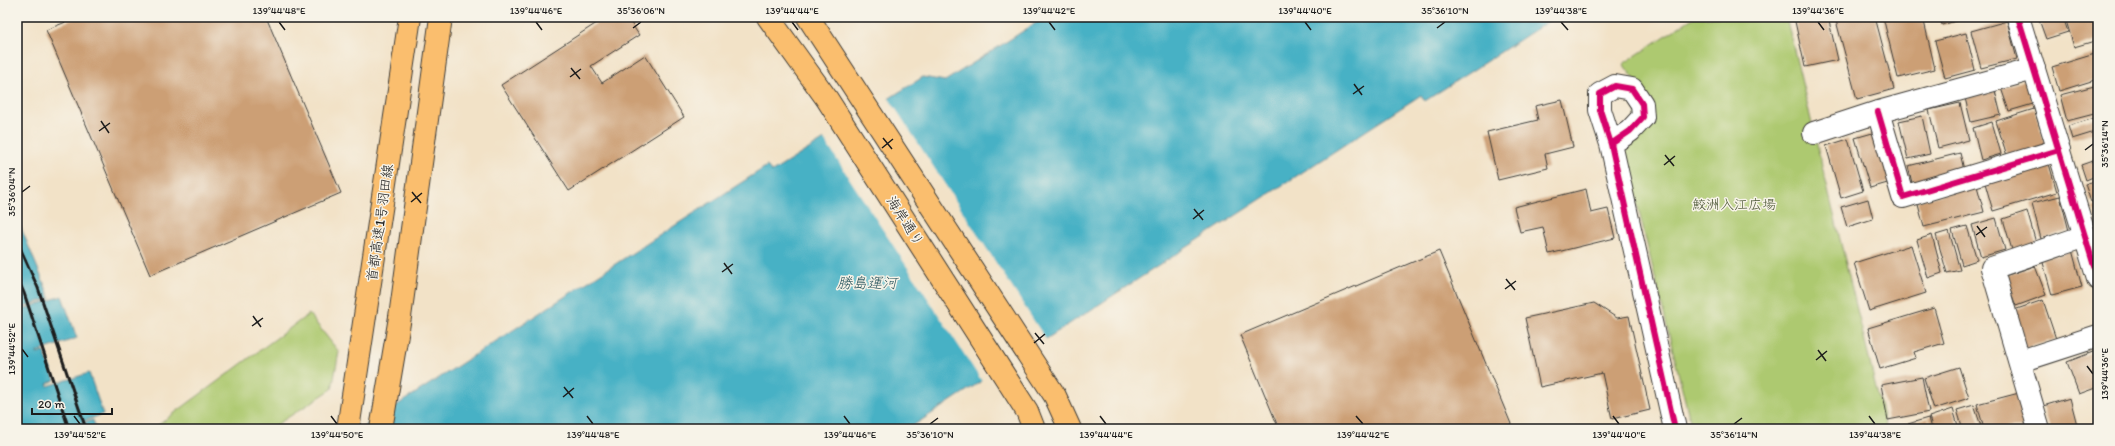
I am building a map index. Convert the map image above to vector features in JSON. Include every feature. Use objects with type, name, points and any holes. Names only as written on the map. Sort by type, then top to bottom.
[{"type":"main road","name":"首都高速1号羽田線","points":[[348,429],[410,17]]},
{"type":"main road","points":[[381,429],[400,317],[441,17]]},
{"type":"main road","name":"海岸通り","points":[[768,17],[827,99],[1030,420]]},
{"type":"main road","points":[[808,17],[1055,396],[1070,429]]},
{"type":"street","points":[[2018,17],[2098,279]]},
{"type":"street","points":[[1814,133],[1878,112],[2034,69]]},
{"type":"street","points":[[1878,112],[1903,197],[2059,150]]},
{"type":"street","points":[[1612,144],[1675,429]]},
{"type":"street","points":[[2039,429],[2021,361],[1992,268],[2085,236]]},
{"type":"street","points":[[2021,361],[2098,336]]},
{"type":"green space","name":"鮫洲入江広場","points":[[1694,17],[1786,17],[1886,429],[1692,429],[1623,146],[1645,93],[1623,64]]},
{"type":"green space","points":[[309,314],[339,352],[332,389],[270,429],[153,429]]},
{"type":"water","name":"勝島運河","points":[[1045,17],[1555,17],[1425,101],[1421,95],[908,429],[360,429],[767,166],[772,172],[923,77],[945,81]]},
{"type":"water","points":[[17,218],[50,298],[21,308],[21,310],[62,296],[77,338],[37,352],[37,354],[44,352],[55,380],[47,384],[48,386],[89,373],[103,414],[63,429],[17,429]]},
{"type":"water","points":[[93,420],[96,429],[65,429]]},
{"type":"pier","points":[[888,97],[1047,341],[983,383],[823,138]]},
{"type":"building","points":[[78,17],[266,17],[341,193],[150,275],[46,30]]},
{"type":"building","points":[[606,17],[627,17],[639,35],[591,66],[602,83],[645,55],[684,117],[569,191],[501,85]]},
{"type":"building","points":[[1794,17],[1828,17],[1838,60],[1805,67]]},
{"type":"building","points":[[1835,17],[1875,17],[1894,89],[1857,99]]},
{"type":"building","points":[[1883,17],[1923,17],[1935,69],[1898,78]]},
{"type":"building","points":[[1940,17],[1969,17],[1942,25]]},
{"type":"building","points":[[2038,17],[2063,17],[2068,32],[2046,39]]},
{"type":"building","points":[[2065,17],[2098,17],[2098,40],[2074,47]]},
{"type":"building","points":[[2007,21],[2017,59],[1981,68],[1971,31]]},
{"type":"building","points":[[1966,33],[1975,70],[1945,78],[1935,41]]},
{"type":"building","points":[[2098,53],[2098,79],[2059,91],[2052,67]]},
{"type":"building","points":[[2026,80],[2033,104],[2009,111],[2001,88]]},
{"type":"building","points":[[2098,85],[2098,113],[2067,121],[2060,95]]},
{"type":"building","points":[[1995,91],[2001,115],[1971,122],[1965,98]]},
{"type":"building","points":[[1562,100],[1573,147],[1545,154],[1548,168],[1498,180],[1487,132],[1538,120],[1535,106]]},
{"type":"building","points":[[1960,103],[1969,140],[1938,148],[1929,110]]},
{"type":"building","points":[[2034,109],[2046,146],[2008,159],[1996,121]]},
{"type":"building","points":[[1922,116],[1930,154],[1908,159],[1899,121]]},
{"type":"building","points":[[2098,117],[2098,131],[2072,139],[2068,126]]},
{"type":"building","points":[[1992,122],[2001,154],[1981,160],[1973,128]]},
{"type":"building","points":[[1876,132],[1891,182],[1870,188],[1855,138]]},
{"type":"building","points":[[1848,139],[1863,191],[1841,198],[1826,146]]},
{"type":"building","points":[[1960,153],[1964,170],[1912,183],[1908,166]]},
{"type":"building","points":[[2098,159],[2098,175],[2086,180],[2081,165]]},
{"type":"building","points":[[2049,164],[2057,192],[1993,211],[1985,183]]},
{"type":"building","points":[[2098,180],[2098,199],[2091,202],[2085,184]]},
{"type":"building","points":[[1977,186],[1984,212],[1924,227],[1917,201]]},
{"type":"building","points":[[1586,189],[1591,213],[1608,209],[1615,238],[1549,254],[1543,227],[1520,232],[1514,207]]},
{"type":"building","points":[[2060,196],[2069,231],[2041,239],[2032,203]]},
{"type":"building","points":[[1868,199],[1873,219],[1847,227],[1841,207]]},
{"type":"building","points":[[2098,206],[2098,221],[2093,208]]},
{"type":"building","points":[[2027,211],[2036,243],[2012,250],[2003,219]]},
{"type":"building","points":[[1996,218],[2005,250],[1981,257],[1972,225]]},
{"type":"building","points":[[1967,226],[1977,260],[1962,265],[1952,230]]},
{"type":"building","points":[[1949,231],[1960,270],[1947,273],[1936,235]]},
{"type":"building","points":[[1932,235],[1942,273],[1928,278],[1917,240]]},
{"type":"building","points":[[1911,245],[1926,293],[1869,311],[1854,263]]},
{"type":"building","points":[[2072,250],[2082,287],[2052,295],[2042,259]]},
{"type":"building","points":[[1439,251],[1511,424],[1500,429],[1279,429],[1240,335]]},
{"type":"building","points":[[2035,266],[2046,295],[2016,306],[2005,276]]},
{"type":"building","points":[[2043,300],[2056,339],[2026,348],[2014,310]]},
{"type":"building","points":[[1594,303],[1617,318],[1629,316],[1650,410],[1612,419],[1602,373],[1540,387],[1525,318]]},
{"type":"building","points":[[1934,308],[1944,343],[1914,352],[1916,358],[1880,369],[1868,328]]},
{"type":"building","points":[[2098,350],[2098,387],[2079,394],[2067,362]]},
{"type":"building","points":[[1959,367],[1969,398],[1934,409],[1924,378]]},
{"type":"building","points":[[1922,377],[1929,412],[1888,420],[1881,385]]},
{"type":"building","points":[[2019,393],[2029,427],[1984,429],[1977,404]]},
{"type":"building","points":[[2070,398],[2077,425],[2062,429],[2050,429],[2043,406]]},
{"type":"building","points":[[1974,405],[1982,429],[1963,429],[1957,410]]},
{"type":"building","points":[[1953,409],[1959,429],[1933,429],[1929,417]]},
{"type":"building","points":[[1928,418],[1931,429],[1891,429]]},
{"type":"building","points":[[2098,426],[2098,429],[2088,429]]},
{"type":"railway","points":[[17,241],[38,288],[86,429]]},
{"type":"railway","points":[[17,277],[24,293],[69,429]]},
{"type":"cycle path","points":[[2018,17],[2098,279]]},
{"type":"cycle path","points":[[1611,144],[1630,131],[1643,117],[1642,104],[1632,89],[1615,86],[1600,94],[1600,110],[1611,144],[1675,429]]},
{"type":"cycle path","points":[[1878,112],[1903,197],[2059,150]]}]
